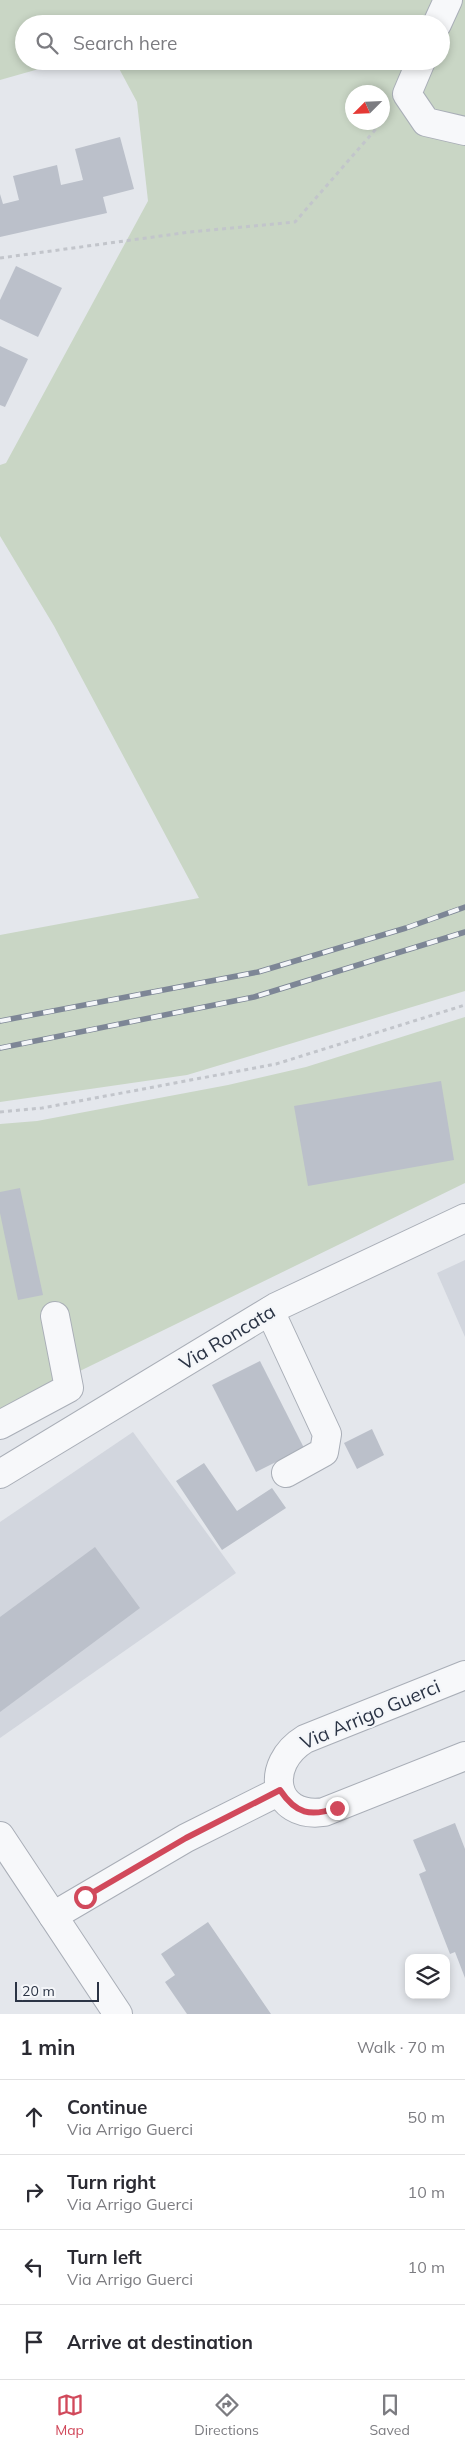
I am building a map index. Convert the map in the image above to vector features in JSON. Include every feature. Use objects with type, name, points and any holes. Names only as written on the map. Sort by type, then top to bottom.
[{"type":"street","points":[[441,15],[448,0]]},
{"type":"street","points":[[417,70],[407,94],[426,122],[465,131]]},
{"type":"street","name":"Via Roncata","points":[[0,1474],[270,1311],[465,1218]]},
{"type":"street","points":[[270,1311],[327,1434],[324,1452],[286,1472]]},
{"type":"street","points":[[0,1425],[69,1388],[55,1316]]},
{"type":"street","name":"Via Arrigo Guerci","points":[[280,1790],[278,1774],[284,1758],[293,1746],[305,1739],[465,1675]]},
{"type":"street","points":[[53,1916],[186,1838],[280,1790],[289,1803],[299,1810],[312,1814],[324,1812],[465,1756]]},
{"type":"street","points":[[0,1836],[118,2014]]},
{"type":"path","points":[[0,258],[190,232],[295,222],[375,130]]},
{"type":"path","points":[[0,1112],[42,1108],[276,1064],[465,1005]]},
{"type":"shaded area","points":[[465,1260],[465,1337],[437,1273]]},
{"type":"shaded area","points":[[133,1432],[236,1573],[0,1738],[0,1522]]},
{"type":"green space","points":[[0,0],[465,0],[465,991],[187,1075],[0,1102],[0,935],[199,898],[54,626],[0,536],[0,465],[6,463],[148,201],[137,102],[120,70],[450,70],[450,15],[15,15],[15,70],[35,70],[0,80]]},
{"type":"green space","points":[[465,1017],[465,1183],[0,1410],[0,1124],[37,1121],[228,1085],[306,1067]]},
{"type":"building","points":[[120,137],[134,189],[103,197],[107,213],[0,237],[0,194],[3,204],[19,200],[13,176],[57,165],[61,185],[83,180],[75,149]]},
{"type":"building","points":[[16,266],[62,288],[38,337],[0,319],[0,300]]},
{"type":"building","points":[[0,346],[28,359],[5,407],[0,405]]},
{"type":"building","points":[[441,1081],[454,1160],[308,1186],[294,1106]]},
{"type":"building","points":[[20,1188],[43,1295],[18,1300],[0,1213],[0,1192]]},
{"type":"building","points":[[260,1361],[304,1448],[256,1472],[212,1385]]},
{"type":"building","points":[[372,1429],[384,1455],[357,1469],[344,1443]]},
{"type":"building","points":[[204,1463],[237,1511],[272,1488],[286,1508],[222,1550],[176,1481]]},
{"type":"building","points":[[95,1547],[140,1608],[0,1712],[0,1617]]},
{"type":"building","points":[[455,1823],[465,1849],[465,1978],[455,1952],[450,1954],[419,1874],[426,1871],[413,1840]]},
{"type":"building","points":[[208,1922],[271,2014],[187,2014],[165,1982],[175,1975],[161,1954]]},
{"type":"railway","points":[[0,1021],[258,972],[406,928],[465,907]]},
{"type":"railway","points":[[0,1048],[254,997],[465,932]]},
{"type":"route","points":[[85,1897],[186,1838],[280,1790],[289,1803],[299,1810],[312,1814],[337,1808]]}]
